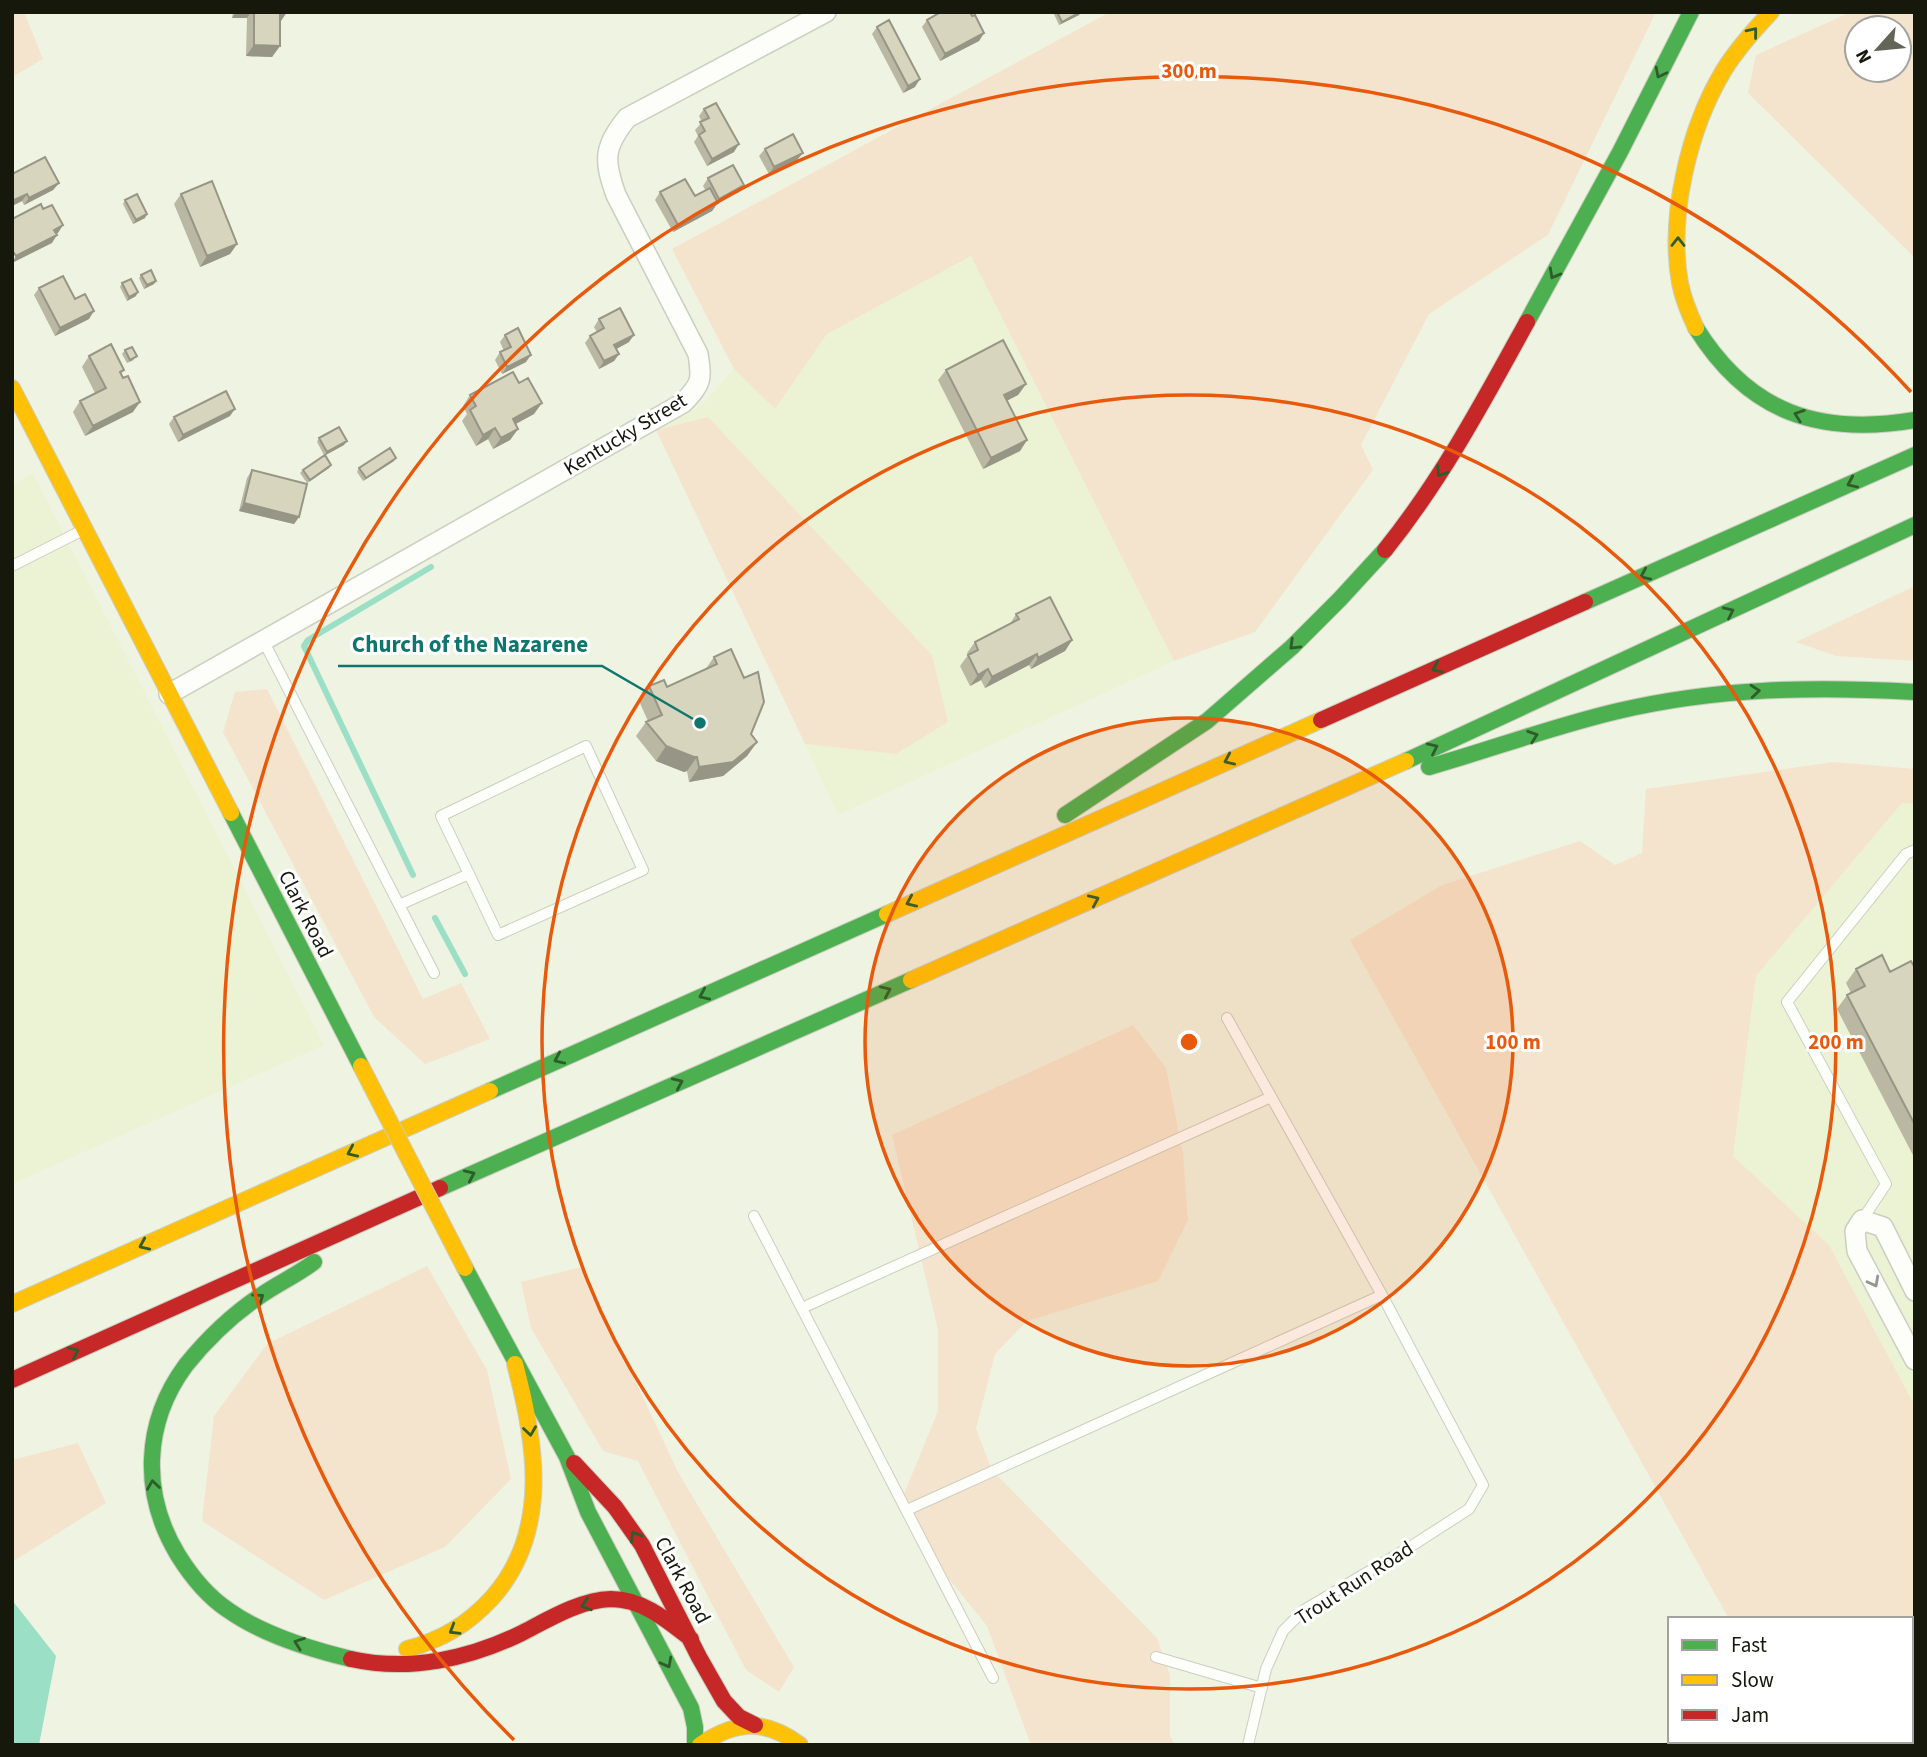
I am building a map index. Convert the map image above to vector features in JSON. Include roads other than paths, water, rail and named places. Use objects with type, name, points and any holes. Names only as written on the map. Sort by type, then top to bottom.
[{"type":"main road","points":[[974,874],[1208,721],[1292,647],[1386,549],[1430,490],[1465,435],[1620,152],[1691,12]]},
{"type":"main road","points":[[1771,12],[1732,59],[1713,91],[1685,171],[1678,210],[1677,247],[1680,285],[1690,316],[1703,342],[1740,383],[1766,401],[1796,415],[1854,425],[1915,420]]},
{"type":"main road","name":"Clark Road","points":[[12,388],[465,1268],[567,1457],[588,1512],[691,1708],[698,1745]]},
{"type":"main road","points":[[12,1304],[1915,455]]},
{"type":"main road","points":[[12,1380],[385,1212],[1349,787],[1915,525]]},
{"type":"main road","points":[[1349,787],[1478,754],[1568,724],[1644,705],[1714,694],[1783,688],[1915,692]]},
{"type":"main road","points":[[385,1212],[305,1270],[262,1295],[232,1317],[204,1344],[170,1392],[160,1414],[152,1443],[151,1474],[164,1527],[197,1583],[225,1608],[258,1628],[342,1658],[377,1663],[411,1665],[494,1645],[590,1602],[612,1600],[649,1608],[691,1639]]},
{"type":"main road","points":[[342,1658],[406,1650],[434,1642],[469,1621],[497,1595],[515,1565],[531,1519],[534,1469],[530,1430],[516,1364]]},
{"type":"main road","name":"Clark Road","points":[[567,1457],[604,1493],[629,1525],[724,1701],[739,1717],[755,1725]]},
{"type":"main road","points":[[698,1745],[712,1735],[733,1727],[755,1725],[775,1729],[793,1738],[800,1745]]},
{"type":"street","name":"Kentucky Street","points":[[169,694],[683,403],[695,391],[702,377],[698,354],[616,195],[608,174],[608,152],[613,136],[627,118],[826,12]]},
{"type":"street","points":[[1915,1291],[1883,1227],[1862,1220],[1855,1231],[1857,1251],[1915,1360]]},
{"type":"lane","points":[[12,566],[85,529]]},
{"type":"lane","points":[[263,640],[434,973]]},
{"type":"lane","points":[[586,746],[643,870],[498,935],[468,874],[441,816],[586,746]]},
{"type":"lane","points":[[1862,1220],[1886,1184],[1787,1002],[1906,854],[1915,850]]},
{"type":"lane","points":[[399,905],[468,874]]},
{"type":"lane","points":[[907,1510],[1382,1295],[1227,1018]]},
{"type":"lane","points":[[802,1308],[1271,1097]]},
{"type":"lane","points":[[754,1216],[993,1678]]},
{"type":"lane","name":"Trout Run Road","points":[[1248,1745],[1266,1669],[1283,1630],[1304,1610],[1469,1509],[1483,1485],[1382,1295]]},
{"type":"lane","points":[[1156,1657],[1262,1688]]},
{"type":"waterway","points":[[413,875],[304,646],[308,640],[431,567]]},
{"type":"waterway","points":[[435,918],[465,974]]},
{"type":"place","name":"Church of the Nazarene","points":[[700,723]]}]
